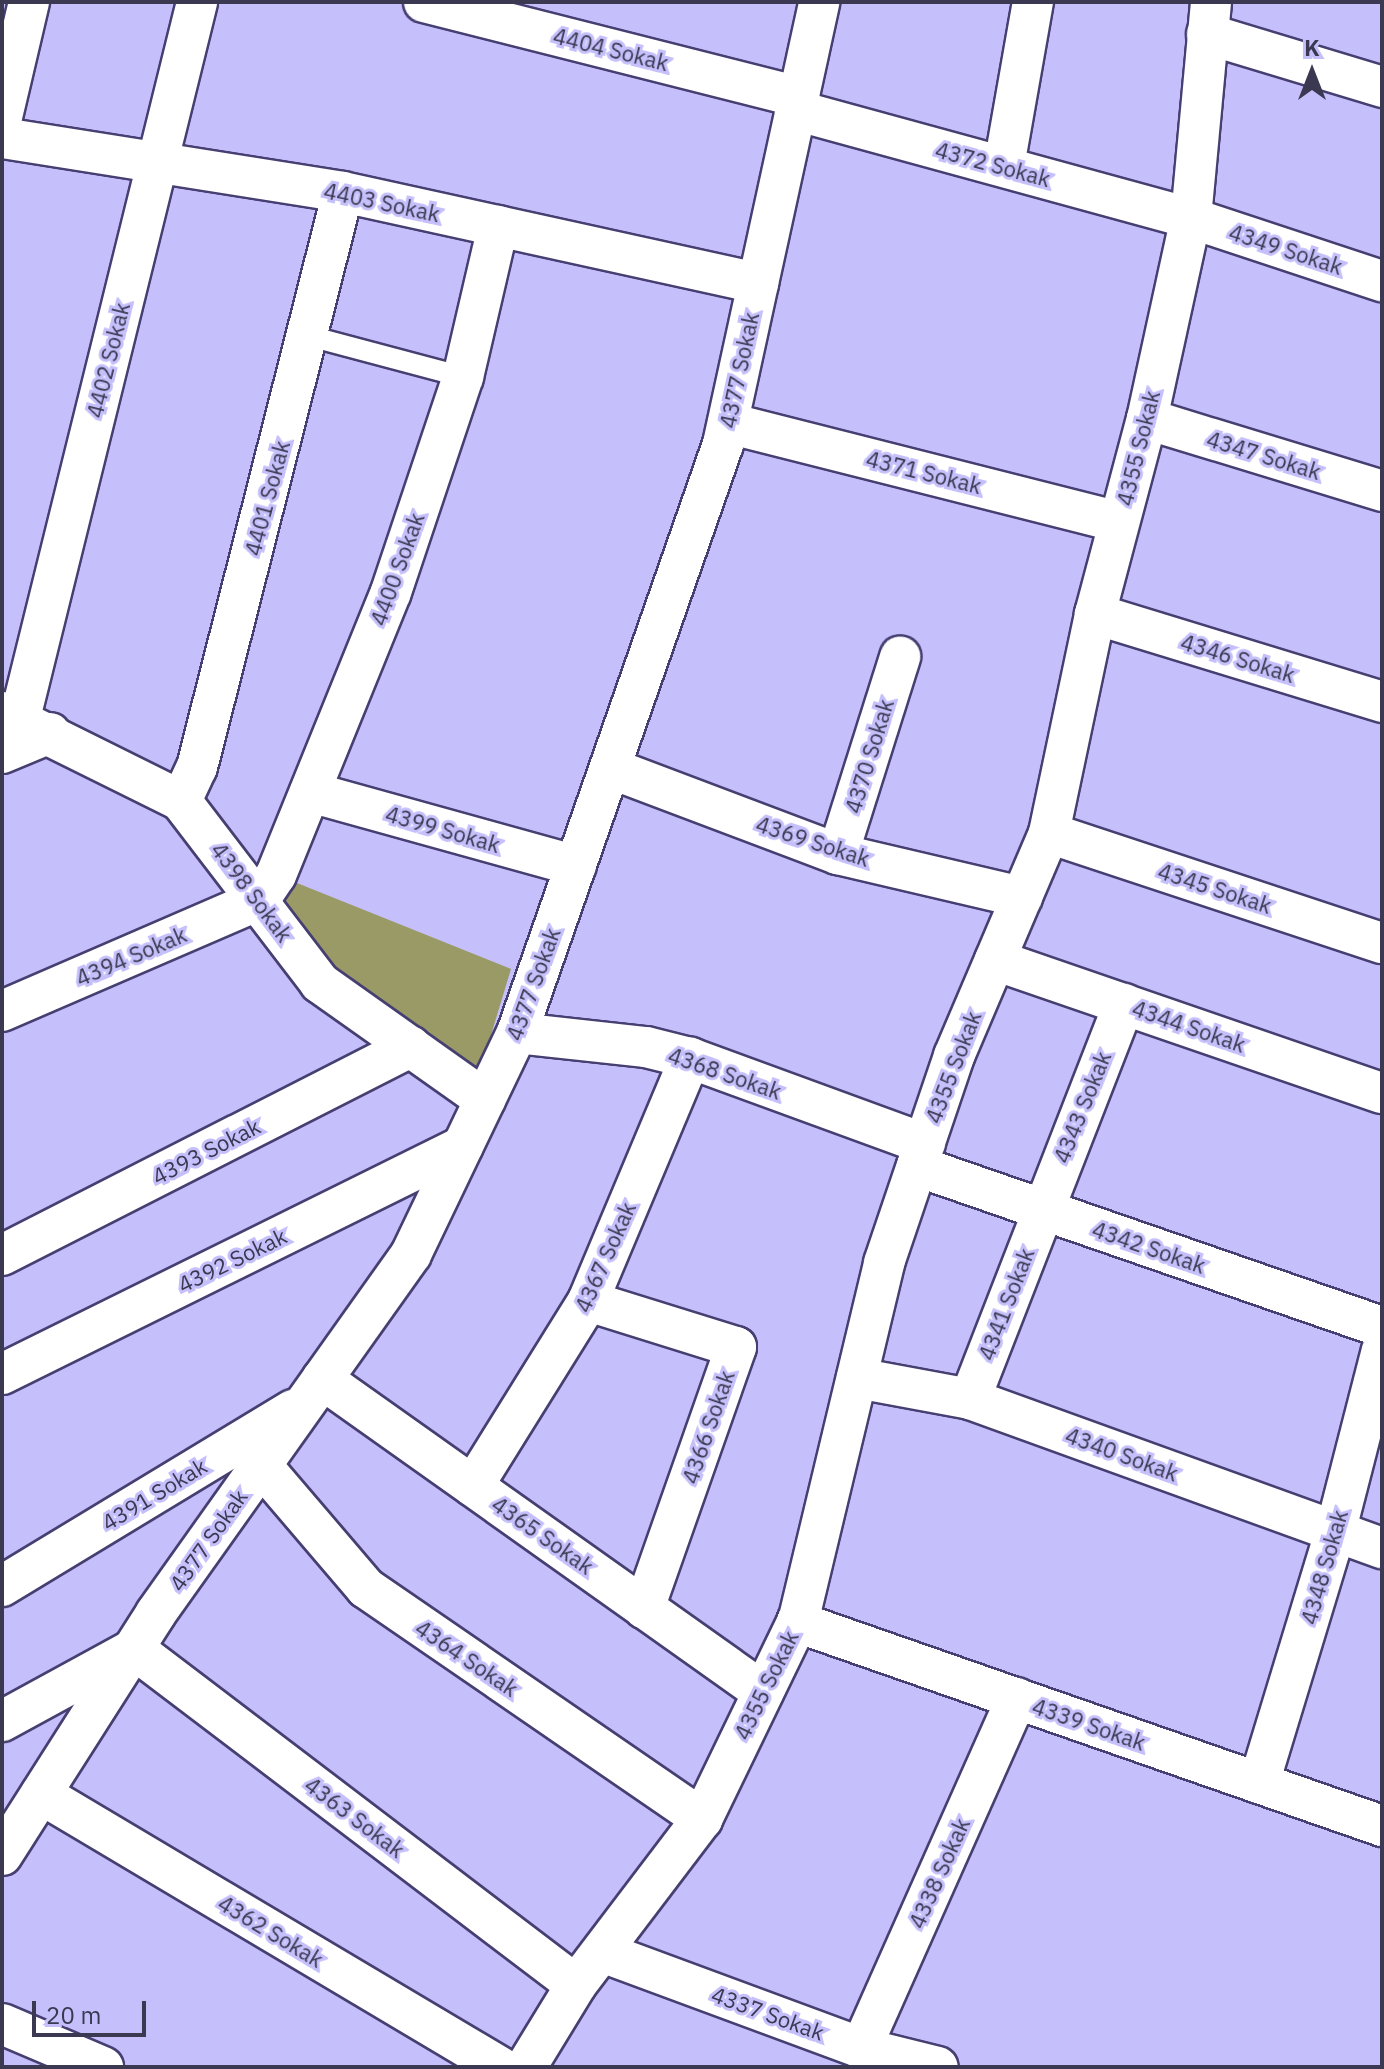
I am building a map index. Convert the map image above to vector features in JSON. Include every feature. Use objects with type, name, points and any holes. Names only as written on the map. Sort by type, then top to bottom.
[{"type":"street","points":[[2,117],[29,2]]},
{"type":"street","name":"4402 Sokak","points":[[24,721],[197,2]]},
{"type":"street","name":"4404 Sokak","points":[[424,2],[797,104]]},
{"type":"street","name":"4377 Sokak","points":[[2,1855],[134,1649],[411,1254],[517,1033],[728,423],[819,2]]},
{"type":"street","points":[[1004,166],[1033,2]]},
{"type":"street","points":[[1209,18],[1382,87]]},
{"type":"street","name":"4355 Sokak","points":[[526,2067],[576,1985],[702,1819],[797,1622],[884,1263],[954,1056],[1049,833],[1095,614],[1147,419],[1191,218],[1209,18]]},
{"type":"street","name":"4372 Sokak","points":[[797,104],[1191,218]]},
{"type":"street","name":"4403 Sokak","points":[[2,138],[343,192],[758,283]]},
{"type":"street","name":"4401 Sokak","points":[[181,801],[197,767],[309,336],[343,192]]},
{"type":"street","name":"4349 Sokak","points":[[1191,218],[1382,281]]},
{"type":"street","name":"4400 Sokak","points":[[259,900],[276,875],[391,592],[463,377],[498,226]]},
{"type":"street","name":"4347 Sokak","points":[[1147,419],[1382,491]]},
{"type":"street","name":"4371 Sokak","points":[[728,423],[1119,522]]},
{"type":"street","name":"4346 Sokak","points":[[1095,614],[1382,702]]},
{"type":"street","name":"4370 Sokak","points":[[838,854],[900,657]]},
{"type":"street","points":[[2,753],[24,721]]},
{"type":"street","name":"4398 Sokak","points":[[24,721],[181,801],[320,983],[485,1100]]},
{"type":"street","name":"4369 Sokak","points":[[610,768],[838,854],[1022,897]]},
{"type":"street","name":"4399 Sokak","points":[[310,792],[576,866]]},
{"type":"street","name":"4345 Sokak","points":[[1049,833],[1382,943]]},
{"type":"street","name":"4394 Sokak","points":[[2,1011],[259,900]]},
{"type":"street","name":"4344 Sokak","points":[[995,960],[1382,1093]]},
{"type":"street","name":"4343 Sokak","points":[[1041,1210],[1124,1004]]},
{"type":"street","name":"4368 Sokak","points":[[517,1033],[646,1047],[690,1058],[921,1155]]},
{"type":"street","name":"4393 Sokak","points":[[2,1255],[411,1047]]},
{"type":"street","name":"4367 Sokak","points":[[473,1486],[588,1301],[690,1058]]},
{"type":"street","name":"4392 Sokak","points":[[2,1374],[463,1146]]},
{"type":"street","name":"4342 Sokak","points":[[921,1155],[1041,1210],[1382,1327]]},
{"type":"street","name":"4341 Sokak","points":[[970,1399],[1041,1210]]},
{"type":"street","name":"4366 Sokak","points":[[588,1301],[736,1347],[644,1608]]},
{"type":"street","name":"4348 Sokak","points":[[1259,1783],[1335,1533],[1382,1350]]},
{"type":"street","name":"4340 Sokak","points":[[857,1378],[970,1399],[1382,1548]]},
{"type":"street","name":"4365 Sokak","points":[[314,1390],[473,1486],[763,1692]]},
{"type":"street","name":"4391 Sokak","points":[[2,1586],[314,1390]]},
{"type":"street","name":"4364 Sokak","points":[[261,1465],[366,1588],[702,1819]]},
{"type":"street","name":"4339 Sokak","points":[[797,1622],[1382,1826]]},
{"type":"street","points":[[2,1721],[134,1649]]},
{"type":"street","name":"4363 Sokak","points":[[134,1649],[576,1985]]},
{"type":"street","name":"4338 Sokak","points":[[861,2048],[1017,1698]]},
{"type":"street","name":"4362 Sokak","points":[[41,1794],[500,2067]]},
{"type":"street","name":"4337 Sokak","points":[[602,1952],[861,2048],[938,2067]]},
{"type":"street","points":[[2,2024],[103,2067]]},
{"type":"lane","points":[[309,336],[463,377]]},
{"type":"shaded area","points":[[287,879],[511,969],[474,1091],[320,983],[266,906]]}]
